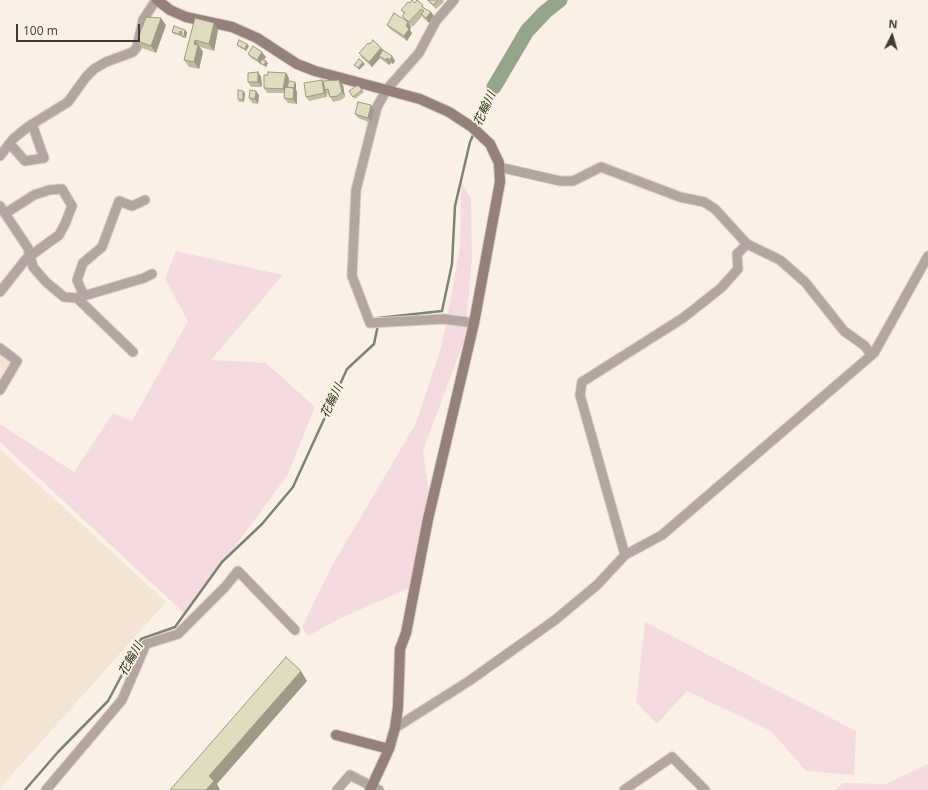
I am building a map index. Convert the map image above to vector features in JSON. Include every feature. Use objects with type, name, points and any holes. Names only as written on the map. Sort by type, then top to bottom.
[{"type":"street","points":[[0,156],[10,144],[32,124],[68,102],[94,69],[106,62],[133,52],[137,47],[143,20],[156,0],[170,10],[186,17],[232,27],[251,36],[303,66],[420,99],[449,112],[472,127],[490,144],[500,167],[500,182],[474,324],[428,519],[406,633],[400,649],[395,728],[373,788],[350,774],[337,790]]},
{"type":"street","points":[[454,0],[436,21],[419,53],[387,89],[377,107],[356,190],[352,276],[370,323],[444,318],[474,324]]},
{"type":"street","points":[[10,144],[25,161],[44,158],[32,124]]},
{"type":"street","points":[[500,167],[560,182],[573,182],[601,167],[610,169],[680,197],[704,202],[715,209],[747,244],[780,260],[805,282],[844,331],[865,346],[871,355]]},
{"type":"street","points":[[0,292],[30,256],[59,235],[72,206],[62,189],[49,190],[34,195],[6,213]]},
{"type":"street","points":[[133,352],[80,297],[77,280],[83,264],[102,247],[119,201],[132,206],[145,200]]},
{"type":"street","points":[[0,206],[28,248],[33,267],[46,282],[64,297],[80,297],[144,278],[152,274]]},
{"type":"street","points":[[625,555],[580,395],[582,382],[683,318],[721,288],[738,269],[737,254],[747,244]]},
{"type":"street","points":[[395,728],[469,681],[555,620],[597,585],[625,555],[662,535],[871,355],[893,320],[928,256]]},
{"type":"street","points":[[0,348],[17,361],[0,390]]},
{"type":"street","points":[[46,790],[122,700],[146,644],[178,634],[225,587],[238,571],[295,630]]},
{"type":"street","points":[[336,735],[388,749]]},
{"type":"street","points":[[624,790],[672,757],[705,790]]},
{"type":"shaded area","points":[[461,182],[471,198],[472,258],[465,338],[423,451],[429,494],[409,588],[339,619],[308,636],[302,627],[332,566],[416,423],[442,345],[460,248]]},
{"type":"shaded area","points":[[176,251],[283,275],[211,360],[266,363],[315,407],[287,476],[185,614],[0,442],[0,424],[74,472],[113,413],[132,421],[188,321],[165,279]]},
{"type":"shaded area","points":[[0,354],[10,363],[0,377]]},
{"type":"shaded area","points":[[0,449],[166,602],[0,788]]},
{"type":"shaded area","points":[[645,622],[856,731],[854,775],[806,771],[771,731],[687,691],[657,724],[636,702]]},
{"type":"shaded area","points":[[928,764],[928,790],[835,790],[843,783],[886,784]]},
{"type":"building","points":[[412,0],[415,3],[417,0],[423,5],[422,7],[431,12],[426,18],[421,14],[424,11],[421,9],[409,22],[402,16],[405,13],[401,10],[408,2],[410,3]]},
{"type":"building","points":[[428,0],[438,0],[433,5]]},
{"type":"building","points":[[394,13],[408,22],[406,26],[409,29],[404,36],[387,25]]},
{"type":"building","points":[[146,17],[161,18],[151,46],[137,41]]},
{"type":"building","points":[[195,18],[214,23],[209,44],[195,40],[194,44],[198,45],[194,62],[184,60]]},
{"type":"building","points":[[174,26],[185,30],[184,36],[181,36],[182,32],[180,31],[179,34],[172,32]]},
{"type":"building","points":[[239,40],[247,44],[245,49],[237,45]]},
{"type":"building","points":[[373,40],[381,48],[369,62],[359,53],[368,43],[370,44]]},
{"type":"building","points":[[253,46],[262,52],[257,60],[248,54]]},
{"type":"building","points":[[383,50],[392,56],[390,60],[387,58],[386,60],[379,56]]},
{"type":"building","points":[[262,59],[266,61],[264,65],[260,63]]},
{"type":"building","points":[[359,59],[363,62],[358,68],[354,65]]},
{"type":"building","points":[[258,72],[258,82],[248,82],[248,73]]},
{"type":"building","points":[[268,72],[286,73],[283,89],[264,88],[264,75],[268,75]]},
{"type":"building","points":[[322,80],[324,93],[306,97],[304,83]]},
{"type":"building","points":[[339,80],[342,92],[337,96],[330,97],[328,89],[325,90],[323,81]]},
{"type":"building","points":[[289,81],[295,82],[294,89],[287,87]]},
{"type":"building","points":[[356,86],[359,86],[362,90],[353,97],[349,91]]},
{"type":"building","points":[[285,87],[294,88],[293,99],[284,98]]},
{"type":"building","points":[[238,90],[243,91],[243,100],[238,99]]},
{"type":"building","points":[[250,90],[256,91],[255,99],[249,98]]},
{"type":"building","points":[[358,102],[371,105],[368,118],[355,114]]},
{"type":"building","points":[[286,657],[301,671],[209,776],[214,781],[206,790],[170,790]]},
{"type":"waterway","name":"花輪川","points":[[494,87],[527,31],[545,12],[560,0]]},
{"type":"waterway","name":"花輪川","points":[[476,128],[494,87]]},
{"type":"waterway","name":"花輪川","points":[[378,320],[378,318],[442,311],[452,264],[455,206],[470,142],[474,133]]},
{"type":"waterway","name":"花輪川","points":[[25,790],[58,752],[108,701],[141,639],[175,627],[222,562],[262,524],[293,487],[347,369],[374,344],[378,325]]}]
